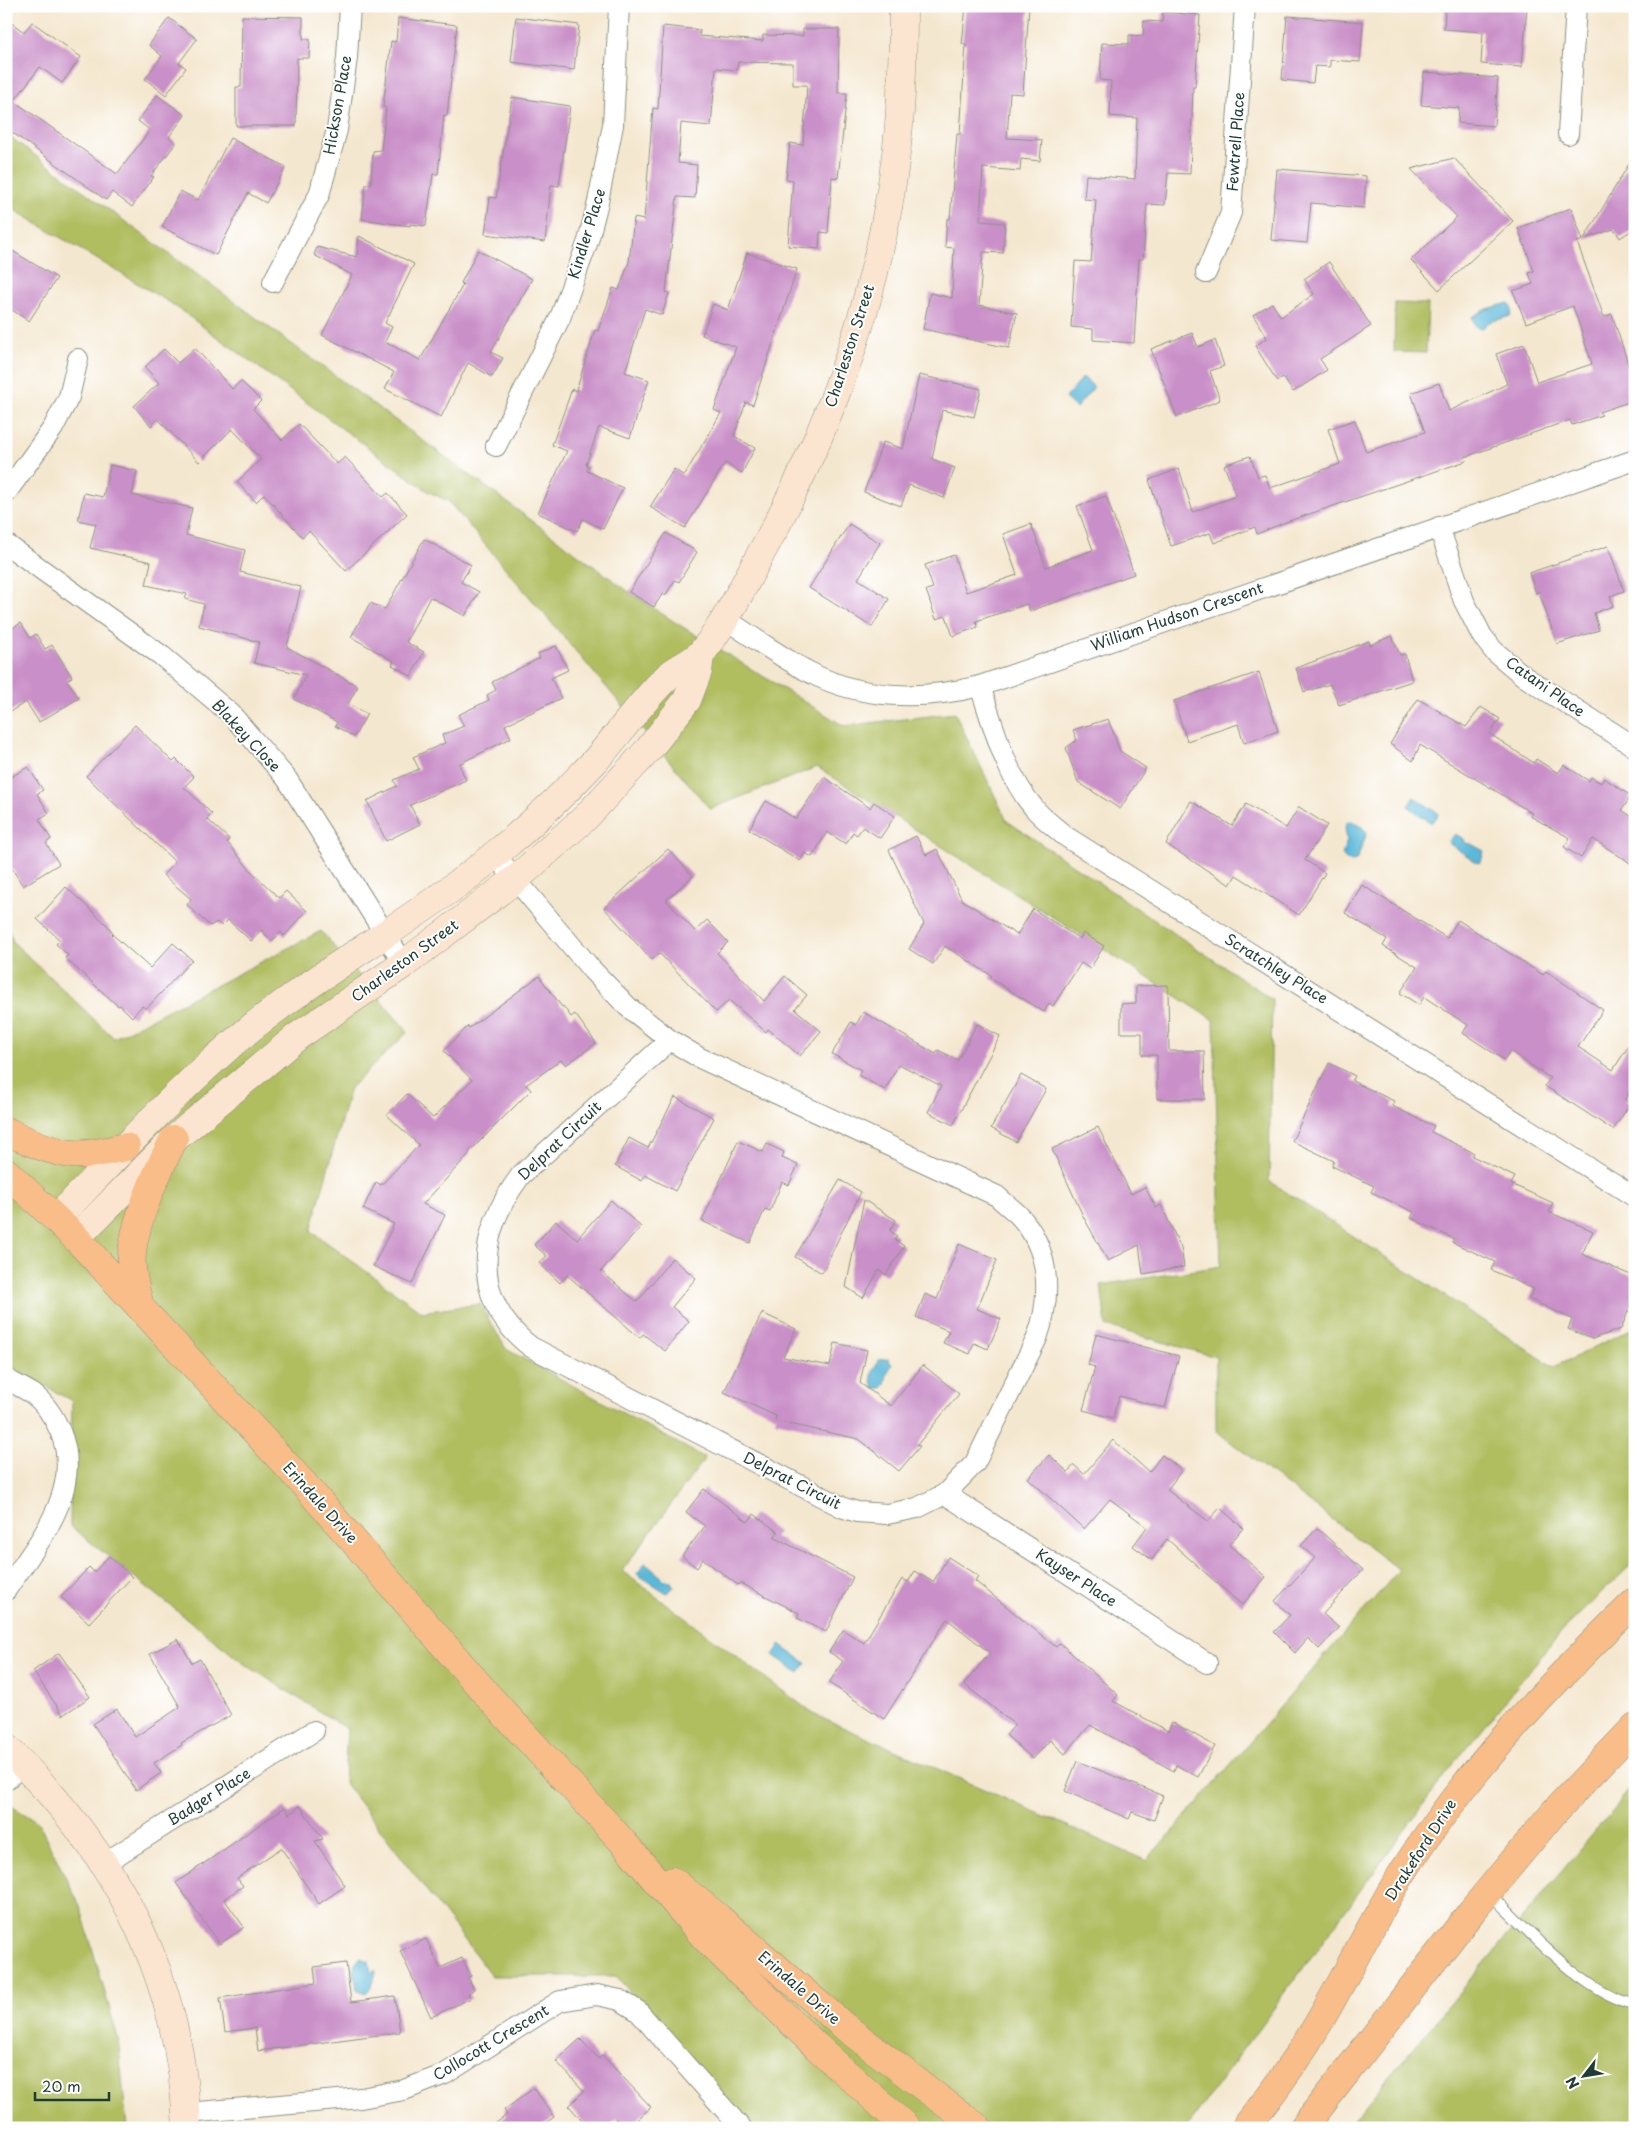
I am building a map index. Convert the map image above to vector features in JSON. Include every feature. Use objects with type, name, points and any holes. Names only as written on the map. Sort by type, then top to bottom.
[{"type":"main road","points":[[6,1131],[40,1147],[73,1154],[90,1154],[126,1147]]},
{"type":"main road","points":[[140,1308],[131,1267],[134,1240],[155,1177],[174,1139]]},
{"type":"main road","name":"Erindale Drive","points":[[6,1172],[76,1238],[303,1482],[492,1699],[624,1843],[706,1939],[817,2046],[907,2128]]},
{"type":"main road","name":"Drakeford Drive","points":[[1245,2128],[1300,2052],[1329,2005],[1411,1859],[1466,1782],[1521,1717],[1580,1655],[1635,1602]]},
{"type":"main road","points":[[1303,2128],[1488,1891],[1554,1812],[1635,1727]]},
{"type":"main road","name":"Erindale Drive","points":[[624,1843],[719,1918],[845,2027],[978,2128]]},
{"type":"street","name":"Hickson Place","points":[[273,282],[319,195],[337,130],[348,58],[350,6]]},
{"type":"street","name":"Kindler Place","points":[[496,446],[560,318],[588,241],[598,202],[613,125],[619,6]]},
{"type":"street","name":"Charleston Street","points":[[56,1219],[184,1088],[250,1030],[320,976],[385,935],[495,854],[530,825],[594,762],[668,676],[700,656],[725,619],[788,505],[824,427],[865,308],[884,228],[897,148],[903,68],[903,6]]},
{"type":"street","name":"Fewtrell Place","points":[[1206,273],[1231,213],[1245,6]]},
{"type":"street","points":[[1568,134],[1576,6]]},
{"type":"street","points":[[6,493],[53,428],[68,397],[78,359]]},
{"type":"street","name":"William Hudson Crescent","points":[[725,619],[810,672],[848,688],[912,696],[957,691],[980,686],[1635,460]]},
{"type":"street","name":"Catani Place","points":[[1439,527],[1464,601],[1482,636],[1494,651],[1524,677],[1635,747]]},
{"type":"street","name":"Blakey Close","points":[[6,544],[162,656],[230,714],[287,779],[404,964]]},
{"type":"street","name":"Charleston Street","points":[[76,1238],[174,1139],[298,1036],[404,964],[516,879],[586,817],[649,749],[687,700],[698,671],[700,656]]},
{"type":"street","name":"Scratchley Place","points":[[980,686],[1005,759],[1023,794],[1035,810],[1065,836],[1635,1198]]},
{"type":"street","name":"Delprat Circuit","points":[[495,854],[610,989],[628,1007],[670,1040],[700,1058],[997,1196],[1023,1219],[1041,1249],[1047,1283],[1043,1320],[1037,1338],[975,1463],[946,1494],[917,1508],[887,1514],[857,1512],[844,1508],[531,1347],[517,1336],[497,1310],[487,1278],[486,1260],[493,1225],[510,1191],[522,1175],[670,1040]]},
{"type":"street","points":[[6,1379],[34,1395],[54,1416],[65,1443],[68,1472],[60,1503],[53,1518],[6,1590]]},
{"type":"street","name":"Kayser Place","points":[[946,1494],[1208,1663]]},
{"type":"street","name":"Badger Place","points":[[104,1864],[314,1731]]},
{"type":"street","points":[[12,1764],[67,1811],[122,1891],[151,1950],[172,2013],[184,2079],[187,2120]]},
{"type":"street","name":"Collocott Crescent","points":[[187,2120],[361,2098],[404,2090],[445,2074],[560,2001],[597,1995],[620,2000],[638,2011],[741,2128]]},
{"type":"lane","points":[[1488,1891],[1556,1956],[1594,1988],[1635,2004]]},
{"type":"green space","points":[[6,134],[629,592],[844,726],[955,713],[1007,821],[1272,999],[1269,1181],[1554,1367],[1635,1327],[1635,1561],[1562,1631],[1447,1772],[1186,2128],[751,2128],[616,1976],[492,1976],[344,1782],[347,1729],[243,1663],[70,1526],[72,1401],[6,1364],[6,923],[13,942],[114,1038],[321,931],[408,1032],[350,1088],[311,1231],[422,1312],[480,1304],[506,1349],[705,1458],[622,1571],[815,1715],[1147,1861],[1399,1570],[1216,1431],[1216,1357],[1106,1326],[1101,1285],[1221,1266],[1214,1020],[817,767],[710,809],[448,501],[429,492],[172,304],[6,205]]},
{"type":"green space","points":[[1395,303],[1428,304],[1426,353],[1394,352]]},
{"type":"green space","points":[[1635,1784],[1635,2128],[1346,2128]]},
{"type":"green space","points":[[6,1803],[38,1822],[80,1906],[118,2038],[127,2128],[6,2128]]},
{"type":"water","points":[[1509,303],[1512,310],[1511,316],[1489,322],[1483,328],[1476,327],[1472,317],[1487,309]]},
{"type":"water","points":[[1083,377],[1094,387],[1076,408],[1065,398]]},
{"type":"water","points":[[1414,797],[1438,813],[1431,823],[1408,806]]},
{"type":"water","points":[[1352,821],[1362,827],[1367,833],[1357,859],[1353,862],[1346,860],[1342,855],[1347,840],[1346,823]]},
{"type":"water","points":[[1455,834],[1464,839],[1465,843],[1484,851],[1481,862],[1478,863],[1451,845],[1448,841]]},
{"type":"water","points":[[888,1359],[892,1365],[887,1373],[885,1384],[882,1388],[874,1388],[872,1374],[875,1367],[879,1360]]},
{"type":"water","points":[[645,1563],[665,1580],[671,1582],[674,1587],[667,1593],[637,1574]]},
{"type":"water","points":[[780,1645],[806,1663],[799,1673],[773,1655]]},
{"type":"water","points":[[360,1958],[369,1961],[371,1972],[375,1970],[376,1972],[372,1986],[366,1993],[357,1990],[354,1970],[355,1964]]},
{"type":"building","points":[[966,6],[1029,6],[1023,94],[1010,93],[1007,138],[1042,140],[1040,161],[1021,159],[1020,171],[983,168],[980,221],[1005,223],[1003,253],[983,252],[979,305],[1017,313],[1009,348],[923,329],[930,293],[952,298],[954,248],[945,247],[947,219],[950,219],[957,134],[960,134],[966,44],[962,44]]},
{"type":"building","points":[[1445,6],[1527,7],[1522,67],[1481,64],[1483,32],[1444,29]]},
{"type":"building","points":[[1163,12],[1200,15],[1195,87],[1193,87],[1190,174],[1168,173],[1165,205],[1147,204],[1143,259],[1139,259],[1134,343],[1093,340],[1093,329],[1071,327],[1075,261],[1091,262],[1096,200],[1084,199],[1086,175],[1135,179],[1137,118],[1110,116],[1111,81],[1100,80],[1102,43],[1129,44],[1129,35],[1143,36],[1144,21],[1162,22]]},
{"type":"building","points":[[242,16],[303,17],[303,39],[310,39],[309,58],[297,58],[296,126],[236,126],[236,87],[241,87]]},
{"type":"building","points":[[1287,16],[1363,22],[1360,62],[1330,60],[1330,67],[1315,66],[1313,83],[1282,80]]},
{"type":"building","points":[[516,17],[579,25],[574,70],[511,62]]},
{"type":"building","points":[[169,18],[197,39],[179,63],[186,68],[166,95],[145,79],[162,56],[149,45]]},
{"type":"building","points":[[398,18],[457,25],[447,116],[444,115],[438,174],[433,174],[426,226],[410,224],[410,226],[362,219],[366,184],[371,184],[373,151],[381,150],[386,108],[383,107],[391,41],[396,42]]},
{"type":"building","points":[[6,19],[24,32],[32,22],[81,57],[62,83],[40,67],[14,101],[117,174],[150,130],[138,121],[157,95],[185,115],[169,137],[176,143],[151,176],[154,177],[132,207],[112,192],[106,200],[6,128]]},
{"type":"building","points":[[663,26],[700,30],[699,36],[763,41],[763,35],[803,36],[803,29],[839,29],[838,93],[847,93],[838,178],[832,177],[828,233],[820,232],[819,249],[788,246],[793,180],[786,179],[790,143],[803,145],[807,85],[793,85],[793,63],[738,62],[737,70],[716,68],[711,126],[681,123],[678,163],[697,165],[695,198],[677,197],[666,292],[669,293],[662,315],[645,309],[625,372],[649,380],[630,438],[599,427],[586,465],[589,466],[587,471],[623,488],[603,529],[583,519],[577,531],[538,513],[567,451],[552,445],[572,389],[576,391],[595,330],[598,331],[613,288],[619,290],[629,262],[634,218],[644,220],[653,108],[658,109]]},
{"type":"building","points":[[1424,72],[1498,78],[1494,126],[1458,123],[1459,108],[1421,105]]},
{"type":"building","points":[[512,97],[570,106],[559,186],[551,185],[545,242],[485,234],[490,197],[496,198]]},
{"type":"building","points":[[230,138],[286,167],[266,203],[248,193],[216,255],[162,227],[180,191],[198,200]]},
{"type":"building","points":[[1635,154],[1635,228],[1620,238],[1614,229],[1584,239]]},
{"type":"building","points":[[1454,158],[1513,221],[1439,290],[1411,260],[1457,217],[1411,169]]},
{"type":"building","points":[[1277,169],[1366,176],[1364,208],[1311,203],[1307,243],[1271,240]]},
{"type":"building","points":[[1571,208],[1583,240],[1577,242],[1604,317],[1612,314],[1635,385],[1635,400],[1599,412],[1602,415],[1572,425],[1570,420],[1465,457],[1466,461],[1283,523],[1257,534],[1255,527],[1214,543],[1210,533],[1171,546],[1149,480],[1179,469],[1193,512],[1236,496],[1224,465],[1250,456],[1258,477],[1265,475],[1270,488],[1340,464],[1328,429],[1355,420],[1366,452],[1425,432],[1411,393],[1439,383],[1449,411],[1507,384],[1496,354],[1524,344],[1537,382],[1592,364],[1573,306],[1526,323],[1513,291],[1533,284],[1529,273],[1534,271],[1518,228]]},
{"type":"building","points":[[359,236],[414,264],[385,323],[392,327],[385,342],[420,360],[463,285],[461,283],[478,250],[532,279],[491,352],[503,358],[492,377],[468,363],[441,417],[385,389],[394,372],[322,335],[352,275],[314,255],[317,247],[357,257]]},
{"type":"building","points":[[6,247],[57,278],[29,321],[6,306]]},
{"type":"building","points":[[747,253],[797,269],[753,405],[746,402],[734,436],[755,448],[742,473],[725,463],[685,528],[650,507],[674,469],[684,476],[721,413],[714,410],[736,347],[702,335],[713,304],[728,310]]},
{"type":"building","points":[[1329,262],[1371,326],[1320,359],[1327,370],[1293,392],[1283,377],[1277,381],[1255,346],[1267,338],[1253,315],[1272,303],[1281,317],[1314,294],[1304,279]]},
{"type":"building","points":[[1192,333],[1198,347],[1215,340],[1224,366],[1210,371],[1220,400],[1177,417],[1151,349]]},
{"type":"building","points":[[195,348],[232,389],[241,381],[261,401],[253,409],[282,440],[299,424],[337,464],[345,457],[383,497],[388,493],[407,514],[346,571],[309,531],[302,537],[264,494],[256,502],[237,482],[261,459],[232,429],[199,462],[158,419],[151,426],[134,406],[159,383],[145,367],[164,349],[178,363]]},
{"type":"building","points":[[919,375],[981,389],[974,417],[942,410],[932,459],[955,468],[944,498],[909,485],[901,506],[864,492],[883,442],[903,449]]},
{"type":"building","points":[[110,465],[137,471],[132,495],[192,508],[186,535],[245,550],[240,572],[301,587],[287,647],[358,686],[348,704],[367,714],[354,737],[335,726],[337,722],[294,699],[306,675],[254,663],[259,642],[199,626],[204,604],[185,599],[187,594],[146,585],[151,562],[90,548],[96,524],[78,520],[84,493],[103,497]]},
{"type":"building","points":[[1106,496],[1134,574],[1030,611],[1027,604],[976,621],[978,627],[953,636],[946,616],[936,619],[926,590],[933,588],[925,565],[954,555],[966,592],[1017,575],[1003,534],[1031,524],[1046,567],[1093,550],[1077,506]]},
{"type":"building","points":[[849,524],[880,543],[858,579],[889,599],[872,627],[809,588]]},
{"type":"building","points":[[666,533],[697,552],[679,582],[675,580],[665,596],[663,593],[654,607],[629,592]]},
{"type":"building","points":[[424,539],[471,565],[461,582],[479,592],[465,616],[430,597],[406,642],[424,652],[411,676],[392,665],[394,661],[351,637],[370,603],[385,609]]},
{"type":"building","points":[[1608,546],[1624,591],[1610,596],[1613,606],[1594,613],[1599,630],[1557,644],[1539,592],[1536,593],[1529,573]]},
{"type":"building","points":[[21,623],[30,638],[36,634],[45,649],[52,645],[72,677],[67,680],[79,698],[39,722],[26,702],[6,714],[6,632]]},
{"type":"building","points":[[1392,636],[1400,655],[1405,654],[1412,681],[1339,705],[1330,684],[1304,692],[1296,668],[1369,641],[1370,645]]},
{"type":"building","points":[[556,646],[568,670],[551,678],[561,698],[505,725],[511,738],[459,764],[466,780],[410,805],[420,824],[386,841],[367,801],[397,786],[394,780],[419,769],[413,757],[445,743],[442,735],[464,726],[458,715],[489,700],[487,695],[496,690],[492,682],[540,658],[538,654]]},
{"type":"building","points":[[1259,672],[1278,731],[1244,743],[1238,724],[1187,741],[1174,701]]},
{"type":"building","points":[[1418,699],[1466,727],[1481,707],[1500,719],[1490,734],[1534,763],[1536,759],[1558,773],[1564,765],[1589,781],[1591,777],[1601,783],[1604,778],[1631,796],[1622,810],[1635,819],[1635,866],[1593,839],[1581,858],[1564,847],[1570,838],[1530,816],[1532,813],[1420,745],[1413,761],[1390,744]]},
{"type":"building","points":[[1108,719],[1120,751],[1146,768],[1120,809],[1078,782],[1066,748],[1077,740],[1073,730]]},
{"type":"building","points":[[135,725],[173,762],[176,759],[194,777],[184,787],[212,814],[207,819],[229,839],[227,842],[250,870],[279,898],[286,891],[307,911],[284,936],[281,932],[272,941],[261,930],[251,941],[228,920],[222,926],[217,922],[210,926],[187,905],[191,899],[163,875],[175,862],[86,776]]},
{"type":"building","points":[[28,767],[43,790],[37,794],[49,813],[39,819],[51,839],[46,843],[59,864],[23,886],[6,859],[6,780]]},
{"type":"building","points":[[824,777],[870,808],[874,802],[895,816],[880,838],[863,827],[857,835],[853,832],[846,844],[827,832],[812,857],[805,853],[800,861],[749,829],[766,801],[796,819]]},
{"type":"building","points":[[1191,801],[1232,826],[1246,804],[1286,828],[1299,807],[1327,825],[1305,860],[1325,873],[1299,915],[1236,875],[1230,885],[1166,844]]},
{"type":"building","points":[[916,836],[926,855],[937,849],[962,900],[1017,935],[1033,909],[1080,939],[1083,933],[1104,946],[1090,969],[1081,963],[1053,1006],[1049,1003],[1044,1012],[990,978],[992,976],[945,946],[933,964],[909,949],[924,924],[889,850]]},
{"type":"building","points":[[668,849],[693,876],[666,900],[695,931],[707,920],[728,942],[717,953],[764,1001],[785,976],[807,995],[795,1009],[821,1031],[800,1056],[768,1029],[766,1032],[729,1000],[716,1012],[659,953],[652,960],[604,908]]},
{"type":"building","points":[[1362,885],[1447,938],[1458,920],[1543,975],[1546,971],[1603,1010],[1578,1047],[1613,1070],[1635,1036],[1635,1084],[1625,1100],[1630,1104],[1613,1130],[1545,1086],[1550,1078],[1510,1051],[1504,1060],[1463,1033],[1468,1025],[1424,997],[1419,1005],[1400,993],[1417,967],[1383,946],[1387,939],[1345,913]]},
{"type":"building","points":[[66,887],[107,925],[112,934],[150,968],[173,943],[192,960],[146,1009],[142,1006],[132,1017],[120,1005],[118,1006],[65,958],[68,955],[56,944],[60,940],[37,919]]},
{"type":"building","points":[[539,976],[571,1017],[575,1014],[596,1043],[566,1065],[561,1060],[526,1085],[531,1090],[469,1152],[423,1204],[445,1215],[412,1284],[373,1266],[394,1224],[363,1209],[376,1182],[381,1185],[419,1145],[387,1115],[407,1094],[433,1118],[472,1080],[444,1051],[468,1026],[469,1028]]},
{"type":"building","points":[[1168,985],[1169,1051],[1204,1051],[1205,1099],[1157,1099],[1157,1055],[1142,1055],[1142,1033],[1121,1033],[1121,1004],[1136,1003],[1136,986]]},
{"type":"building","points":[[863,1012],[936,1054],[938,1050],[958,1060],[977,1024],[1000,1036],[953,1125],[928,1112],[941,1086],[899,1064],[885,1090],[858,1075],[861,1070],[832,1054],[851,1022],[856,1025]]},
{"type":"building","points":[[1329,1063],[1355,1076],[1352,1081],[1394,1101],[1392,1106],[1434,1126],[1431,1132],[1474,1153],[1472,1156],[1515,1177],[1511,1184],[1553,1203],[1549,1212],[1593,1231],[1582,1254],[1635,1277],[1635,1294],[1621,1329],[1592,1339],[1568,1329],[1572,1319],[1529,1299],[1534,1289],[1491,1270],[1495,1262],[1452,1242],[1454,1239],[1411,1218],[1414,1212],[1371,1192],[1374,1186],[1332,1166],[1334,1161],[1292,1141]]},
{"type":"building","points":[[1021,1075],[1046,1089],[1016,1142],[991,1128]]},
{"type":"building","points":[[675,1097],[714,1118],[675,1191],[645,1175],[642,1181],[615,1166],[629,1138],[648,1148]]},
{"type":"building","points":[[1098,1127],[1131,1194],[1145,1187],[1156,1208],[1161,1205],[1181,1248],[1184,1267],[1143,1274],[1139,1245],[1108,1261],[1084,1218],[1052,1149]]},
{"type":"building","points":[[738,1141],[763,1152],[767,1144],[784,1152],[782,1158],[798,1165],[789,1185],[782,1182],[770,1211],[765,1209],[750,1243],[702,1221]]},
{"type":"building","points":[[840,1180],[861,1192],[822,1273],[795,1257]]},
{"type":"building","points":[[611,1200],[641,1227],[601,1271],[637,1302],[672,1258],[696,1278],[672,1307],[689,1321],[665,1351],[643,1334],[640,1338],[567,1275],[560,1283],[539,1263],[547,1256],[534,1245],[556,1221],[577,1239]]},
{"type":"building","points":[[864,1200],[896,1220],[890,1231],[897,1236],[895,1240],[904,1246],[886,1275],[879,1270],[863,1298],[846,1287]]},
{"type":"building","points":[[959,1244],[997,1260],[977,1309],[1001,1319],[988,1349],[974,1343],[970,1354],[943,1343],[949,1331],[916,1317],[925,1294],[937,1299]]},
{"type":"building","points":[[762,1313],[796,1329],[783,1357],[830,1366],[835,1343],[867,1350],[860,1383],[891,1406],[923,1365],[959,1394],[917,1445],[920,1446],[899,1471],[859,1439],[775,1421],[776,1416],[724,1392]]},
{"type":"building","points":[[1096,1334],[1179,1356],[1165,1408],[1119,1396],[1113,1418],[1083,1410],[1095,1367],[1088,1365]]},
{"type":"building","points":[[1113,1440],[1149,1472],[1162,1455],[1182,1470],[1167,1490],[1208,1521],[1220,1508],[1243,1528],[1229,1545],[1266,1577],[1242,1605],[1167,1539],[1152,1560],[1133,1546],[1147,1527],[1110,1499],[1084,1529],[1028,1478],[1049,1455],[1068,1472],[1074,1465],[1084,1474]]},
{"type":"building","points":[[704,1489],[748,1522],[754,1514],[778,1532],[774,1537],[853,1577],[826,1632],[797,1618],[799,1613],[740,1583],[738,1585],[703,1559],[697,1568],[682,1556],[705,1526],[686,1512]]},
{"type":"building","points":[[1317,1528],[1363,1570],[1323,1614],[1339,1628],[1319,1649],[1308,1638],[1295,1653],[1274,1632],[1290,1615],[1275,1601],[1315,1558],[1301,1546]]},
{"type":"building","points":[[109,1556],[132,1577],[89,1623],[61,1597],[89,1567],[94,1572]]},
{"type":"building","points":[[948,1557],[978,1576],[975,1581],[1056,1647],[1060,1643],[1118,1695],[1113,1701],[1168,1731],[1172,1722],[1215,1746],[1198,1777],[1176,1765],[1174,1771],[1090,1725],[1065,1754],[1050,1740],[1033,1759],[1006,1735],[1015,1725],[964,1684],[990,1653],[947,1619],[884,1719],[829,1683],[843,1661],[829,1652],[843,1630],[864,1643],[902,1579],[908,1582],[915,1571],[933,1582]]},
{"type":"building","points":[[178,1639],[192,1663],[200,1659],[231,1715],[181,1743],[182,1745],[154,1763],[161,1773],[136,1790],[93,1724],[117,1709],[135,1737],[180,1707],[150,1654]]},
{"type":"building","points":[[59,1653],[90,1697],[63,1715],[33,1671]]},
{"type":"building","points":[[1077,1761],[1163,1796],[1154,1820],[1132,1812],[1129,1819],[1065,1791]]},
{"type":"building","points":[[300,1806],[323,1839],[315,1841],[345,1886],[319,1904],[281,1848],[237,1878],[243,1886],[224,1899],[244,1927],[220,1944],[176,1883],[285,1807],[289,1814]]},
{"type":"building","points":[[426,1939],[440,1968],[462,1958],[471,1976],[468,1977],[474,1989],[468,1994],[471,1998],[431,2017],[400,1951]]},
{"type":"building","points":[[346,1963],[351,2002],[395,1996],[400,2032],[258,2051],[255,2028],[225,2032],[220,1998],[316,1983],[314,1967]]},
{"type":"building","points":[[580,2039],[599,2059],[602,2055],[651,2107],[628,2128],[624,2128],[616,2119],[607,2128],[589,2128],[569,2106],[584,2091],[556,2061]]},
{"type":"building","points":[[534,2088],[554,2117],[539,2128],[489,2128],[507,2115],[504,2110]]}]
